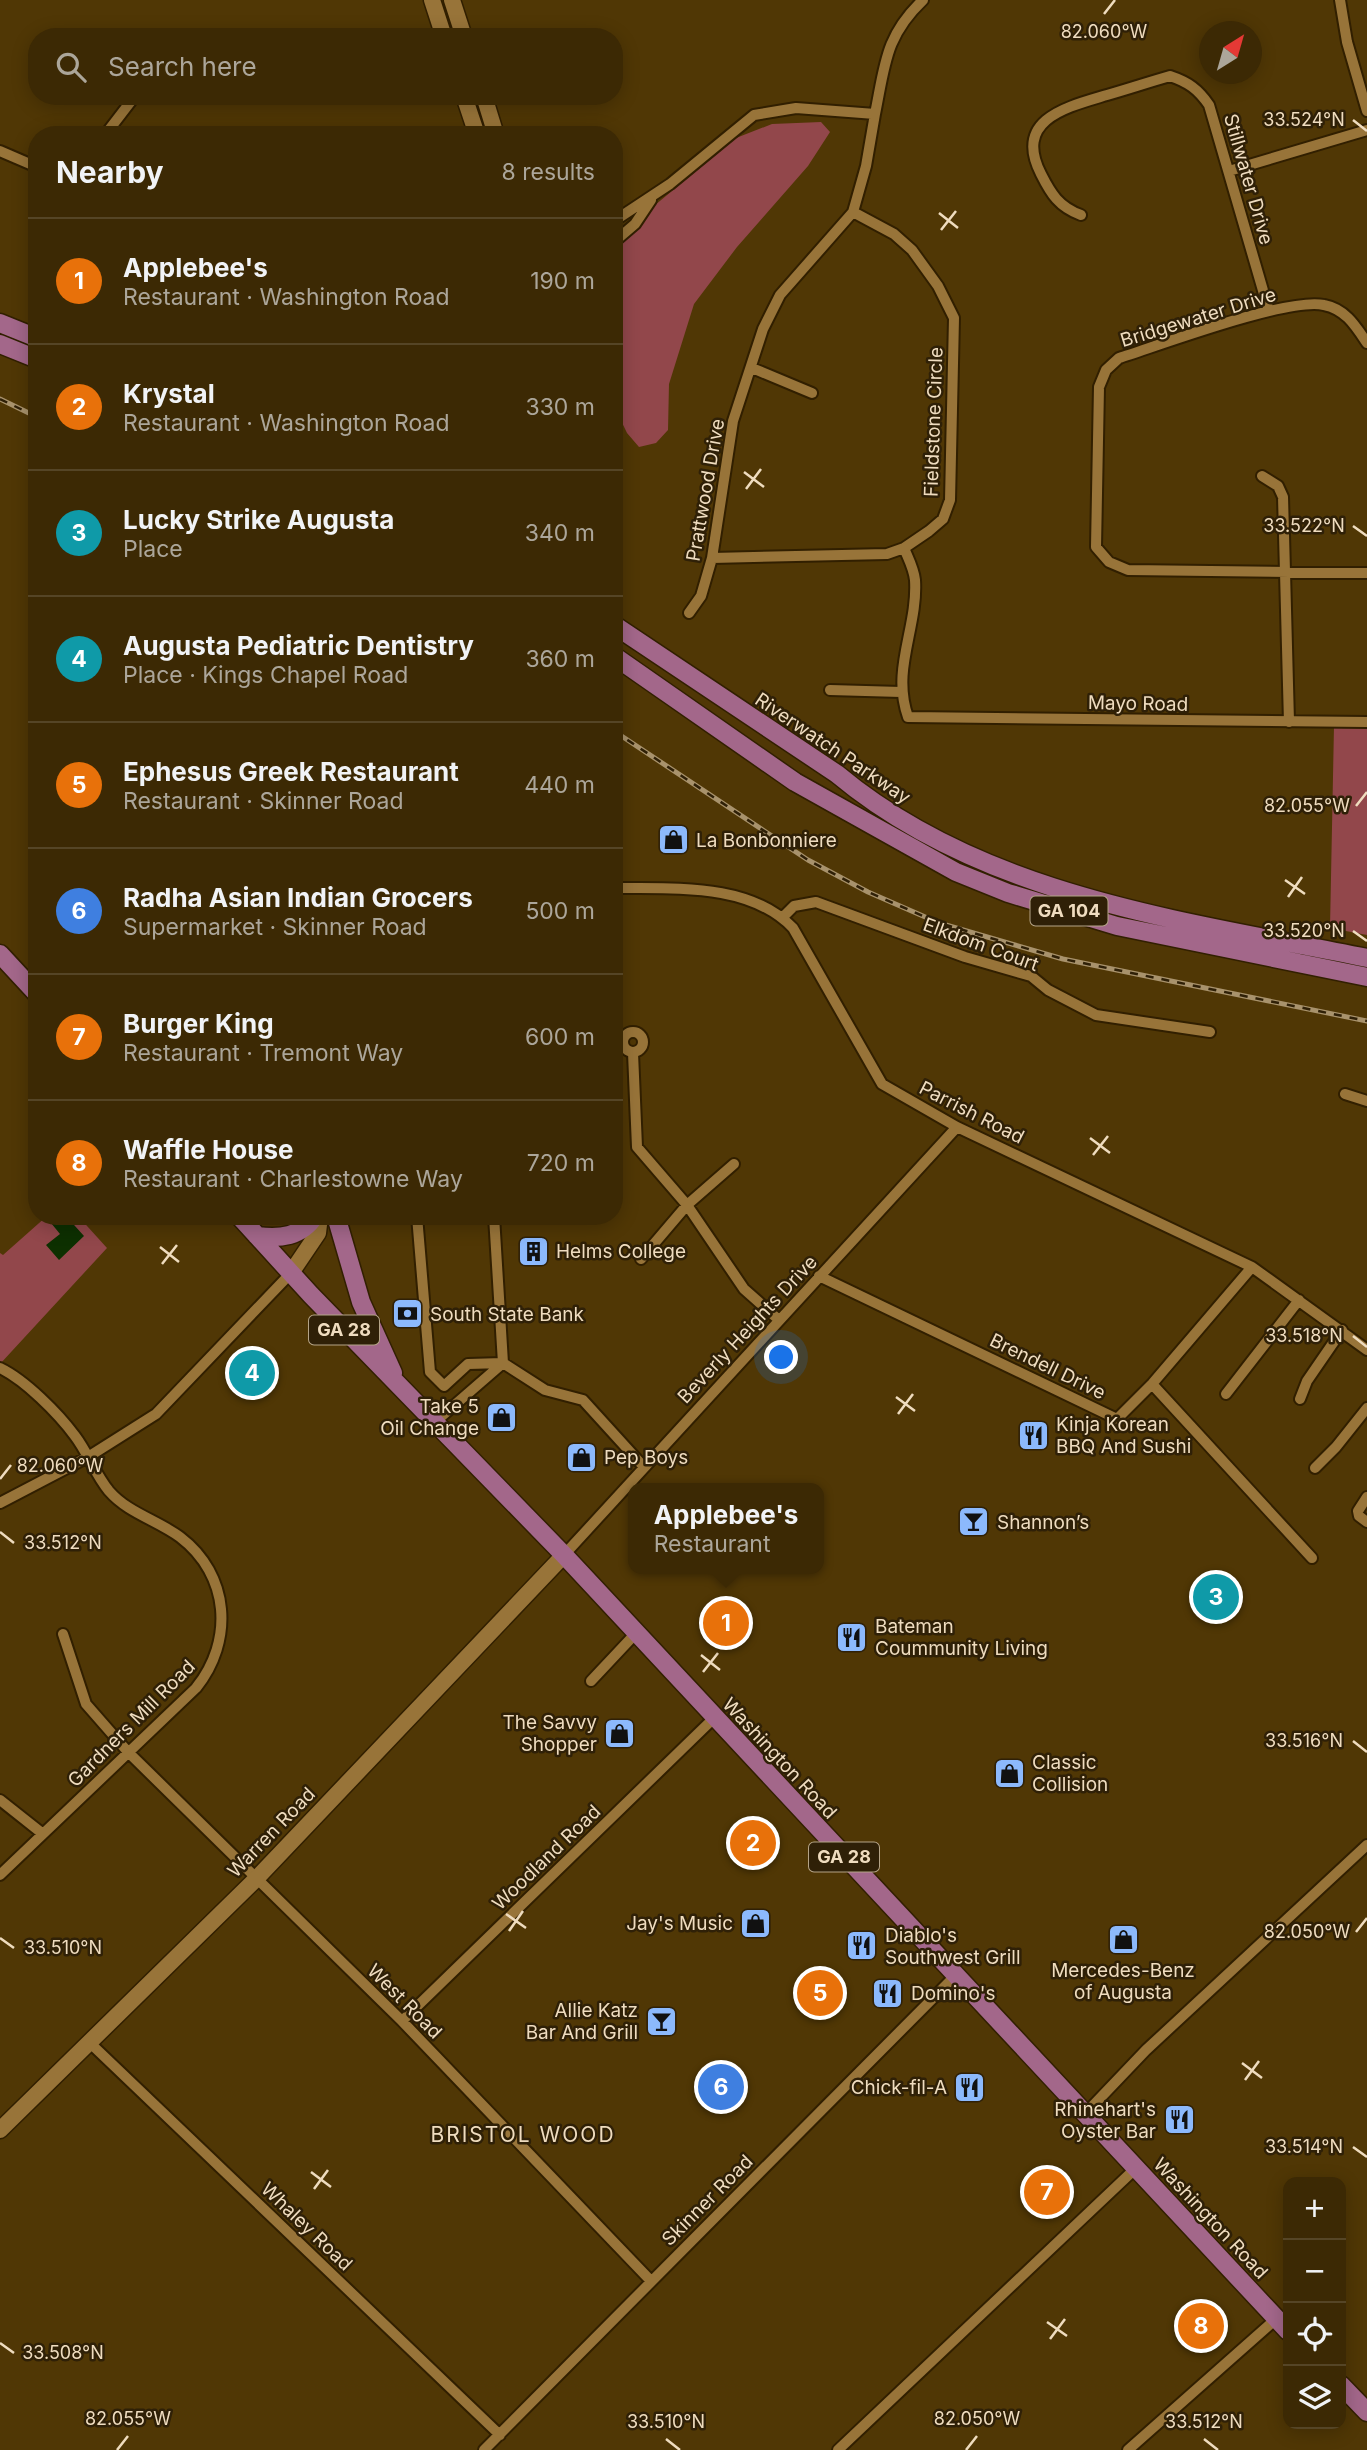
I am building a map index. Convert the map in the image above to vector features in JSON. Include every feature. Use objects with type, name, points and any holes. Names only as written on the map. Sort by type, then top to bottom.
[{"type":"main road","points":[[0,323],[28,334]]},
{"type":"main road","points":[[0,344],[28,355]]},
{"type":"main road","points":[[623,625],[638,641]]},
{"type":"main road","name":"Riverwatch Parkway","points":[[623,631],[837,774],[870,802],[981,860],[1018,876],[1125,908],[1367,958]]},
{"type":"main road","name":"GA 104","points":[[623,662],[795,782],[956,872],[1008,893],[1117,926],[1367,977]]},
{"type":"main road","points":[[0,954],[28,984]]},
{"type":"main road","name":"Washington Road","points":[[247,1225],[637,1632],[714,1718],[1282,2325]]},
{"type":"main road","points":[[257,1236],[274,1238],[296,1234],[306,1225]]},
{"type":"main road","name":"GA 28","points":[[339,1225],[361,1302],[398,1385]]},
{"type":"main road","points":[[1346,2390],[1367,2412]]},
{"type":"street","points":[[432,0],[441,28]]},
{"type":"street","points":[[452,0],[461,28]]},
{"type":"street","name":"Prattwood Drive","points":[[689,612],[701,596],[712,558],[733,421],[752,368],[762,329],[780,295],[853,212],[891,42],[903,19],[923,0]]},
{"type":"street","points":[[1340,0],[1347,42],[1367,111]]},
{"type":"street","name":"Stillwater Drive","points":[[1081,215],[1064,209],[1050,192],[1034,162],[1033,142],[1040,126],[1060,108],[1170,76],[1199,90],[1209,105],[1269,311]]},
{"type":"street","points":[[113,126],[128,105]]},
{"type":"street","points":[[467,105],[474,126]]},
{"type":"street","points":[[487,105],[493,126]]},
{"type":"street","points":[[623,215],[655,194],[754,115],[796,108],[875,114]]},
{"type":"street","points":[[1229,171],[1367,130]]},
{"type":"street","points":[[0,151],[28,163]]},
{"type":"street","points":[[623,234],[635,224],[655,194]]},
{"type":"street","name":"Fieldstone Circle","points":[[712,558],[866,556],[904,548],[943,519],[950,499],[954,318],[939,286],[912,250],[894,234],[853,212]]},
{"type":"street","name":"Bridgewater Drive","points":[[1367,343],[1352,321],[1338,309],[1324,304],[1308,303],[1269,311],[1119,358],[1107,370],[1099,387],[1096,547],[1109,562],[1128,570],[1367,573]]},
{"type":"street","points":[[752,368],[812,393]]},
{"type":"street","points":[[1262,476],[1278,486],[1283,498],[1289,722]]},
{"type":"street","points":[[830,690],[901,692],[902,661],[914,600],[915,577],[904,548]]},
{"type":"street","name":"Mayo Road","points":[[901,692],[908,717],[1367,722]]},
{"type":"street","points":[[623,888],[703,890],[746,900],[783,917]]},
{"type":"street","name":"Elkdom Court","points":[[783,917],[794,906],[816,902],[965,957],[1031,976],[1048,990],[1096,1015],[1210,1032]]},
{"type":"street","name":"Parrish Road","points":[[783,917],[793,928],[882,1084],[957,1127],[1252,1267],[1367,1350]]},
{"type":"street","points":[[633,1053],[637,1147],[687,1205],[744,1289],[779,1320]]},
{"type":"street","points":[[1345,1094],[1367,1101]]},
{"type":"street","name":"Beverly Heights Drive","points":[[564,1555],[957,1127]]},
{"type":"street","points":[[641,1259],[687,1205],[734,1164]]},
{"type":"street","points":[[0,1503],[88,1457],[156,1414],[291,1273],[318,1233],[319,1225]]},
{"type":"street","points":[[418,1225],[430,1372],[444,1386],[468,1364],[503,1363],[545,1390],[583,1400],[643,1466]]},
{"type":"street","points":[[495,1225],[503,1363]]},
{"type":"street","name":"Brendell Drive","points":[[820,1276],[1117,1419],[1152,1384],[1252,1267]]},
{"type":"street","points":[[1226,1394],[1299,1300]]},
{"type":"street","points":[[1300,1399],[1307,1381],[1342,1330]]},
{"type":"street","points":[[435,1422],[503,1363]]},
{"type":"street","name":"Gardners Mill Road","points":[[0,1368],[17,1376],[75,1435],[116,1499],[181,1537],[206,1566],[218,1587],[223,1609],[220,1642],[210,1670],[0,1875]]},
{"type":"street","points":[[1152,1384],[1312,1558]]},
{"type":"street","points":[[1315,1468],[1336,1447],[1367,1408]]},
{"type":"street","points":[[1367,1497],[1358,1511],[1359,1516],[1367,1522]]},
{"type":"street","name":"Warren Road","points":[[0,2130],[257,1878],[564,1555]]},
{"type":"street","points":[[591,1681],[637,1632]]},
{"type":"street","name":"West Road","points":[[63,1634],[86,1704],[128,1752],[402,2021],[651,2281]]},
{"type":"street","name":"Woodland Road","points":[[402,2021],[714,1718]]},
{"type":"street","points":[[0,1800],[43,1834]]},
{"type":"street","points":[[1084,2115],[1146,2050],[1367,1845]]},
{"type":"street","name":"Skinner Road","points":[[484,2450],[956,1976]]},
{"type":"street","name":"Whaley Road","points":[[89,2042],[500,2435]]},
{"type":"street","points":[[838,2450],[1136,2168]]},
{"type":"street","points":[[1128,2450],[1282,2325]]},
{"type":"shaded area","points":[[821,122],[830,132],[808,166],[737,247],[694,304],[669,384],[668,430],[656,443],[639,447],[623,425],[623,241],[649,210],[736,138],[772,124]]},
{"type":"shaded area","points":[[1334,726],[1367,726],[1367,935],[1330,928]]},
{"type":"shaded area","points":[[37,1225],[86,1225],[107,1248],[0,1364],[0,1253],[3,1255]]},
{"type":"shaded area","points":[[53,1225],[74,1225],[84,1236],[59,1260],[46,1245],[60,1234]]},
{"type":"railway","points":[[0,399],[28,413]]},
{"type":"railway","points":[[623,737],[808,860],[868,892],[939,923],[1063,959],[1367,1021]]},
{"type":"place","name":"La Bonbonniere","points":[[673,840]]},
{"type":"place","name":"Helms College","points":[[533,1251]]},
{"type":"place","name":"South State Bank","points":[[407,1314]]},
{"type":"place","name":"Augusta Pediatric Dentistry","points":[[252,1373]]},
{"type":"place","name":"Take 5 Oil Change","points":[[502,1417]]},
{"type":"place","name":"Kinja Korean BBQ And Sushi","points":[[1033,1435]]},
{"type":"place","name":"Pep Boys","points":[[581,1457]]},
{"type":"place","name":"Shannon’s","points":[[974,1522]]},
{"type":"place","name":"Lucky Strike Augusta","points":[[1216,1597]]},
{"type":"place","name":"Applebee's","points":[[726,1623]]},
{"type":"place","name":"Bateman Coummunity Living","points":[[852,1637]]},
{"type":"place","name":"The Savvy Shopper","points":[[620,1733]]},
{"type":"place","name":"Classic Collision","points":[[1009,1773]]},
{"type":"place","name":"Krystal","points":[[753,1843]]},
{"type":"place","name":"Jay's Music","points":[[756,1923]]},
{"type":"place","name":"Mercedes-Benz of Augusta","points":[[1123,1939]]},
{"type":"place","name":"Diablo's Southwest Grill","points":[[862,1946]]},
{"type":"place","name":"Ephesus Greek Restaurant","points":[[820,1993]]},
{"type":"place","name":"Domino's","points":[[888,1993]]},
{"type":"place","name":"Allie Katz Bar And Grill","points":[[661,2021]]},
{"type":"place","name":"Radha Asian Indian Grocers","points":[[721,2087]]},
{"type":"place","name":"Chick-fil-A","points":[[970,2087]]},
{"type":"place","name":"Rhinehart's Oyster Bar","points":[[1179,2120]]},
{"type":"place","name":"Burger King","points":[[1047,2192]]},
{"type":"place","name":"Waffle House","points":[[1201,2326]]},
{"type":"district","name":"BRISTOL WOOD","points":[[523,2135]]}]
